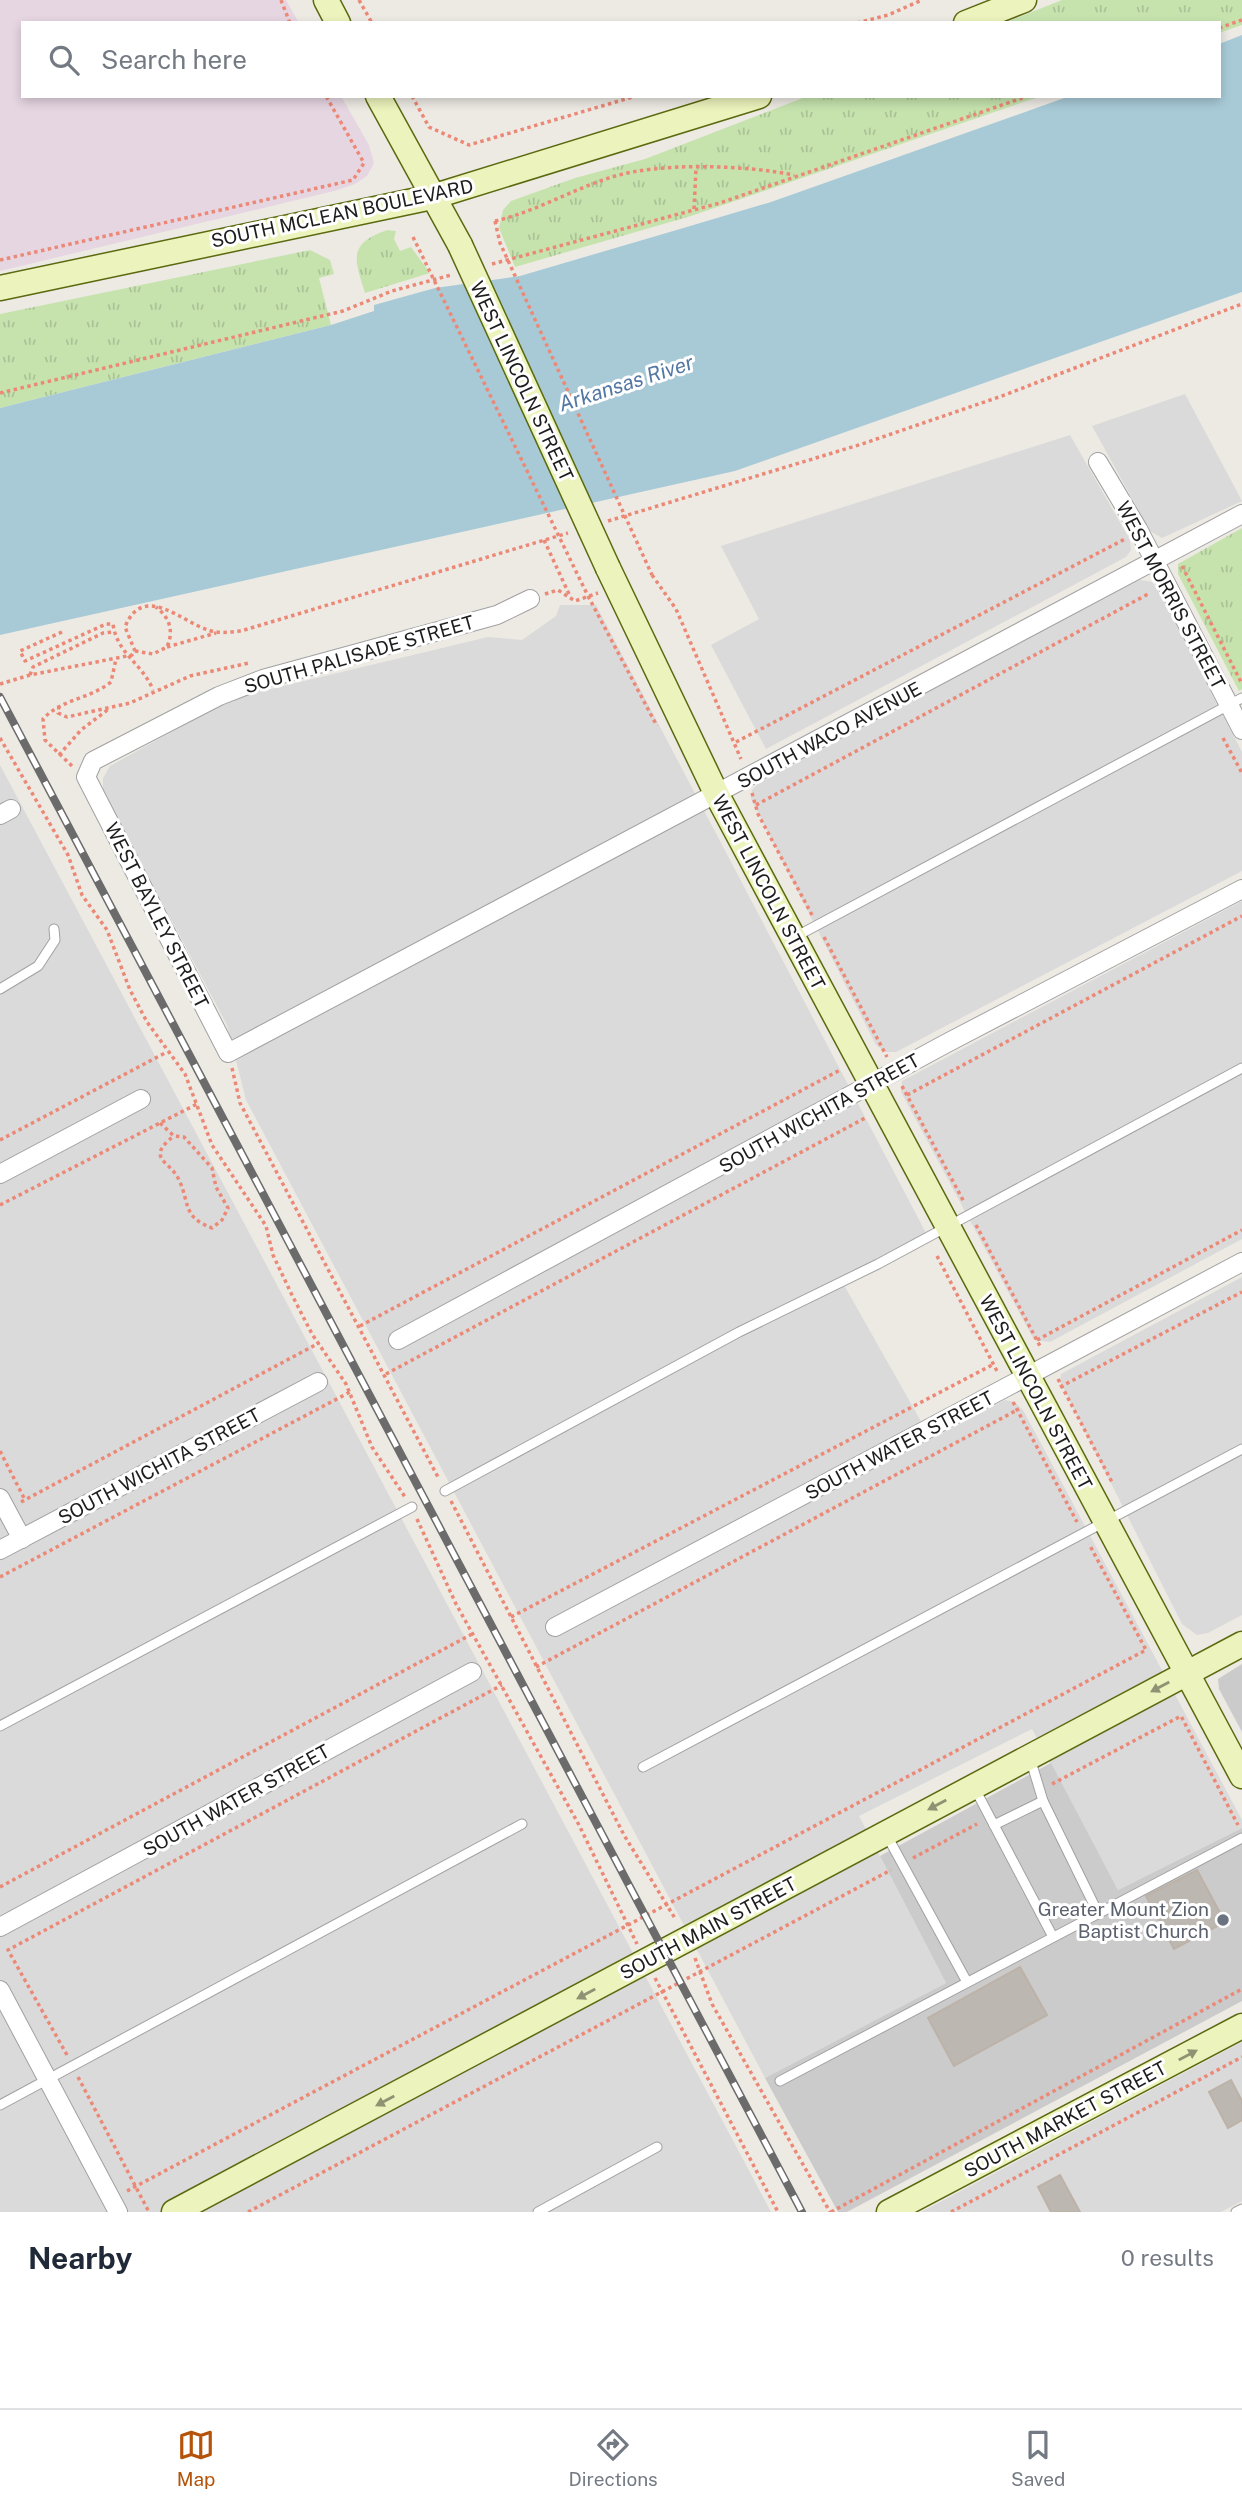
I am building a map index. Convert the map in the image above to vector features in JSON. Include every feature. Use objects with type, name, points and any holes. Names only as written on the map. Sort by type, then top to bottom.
[{"type":"street","points":[[326,0],[337,21]]},
{"type":"street","points":[[971,21],[1024,0]]},
{"type":"street","name":"WEST LINCOLN STREET","points":[[379,98],[460,245],[717,795],[793,938],[848,1065],[1016,1382],[1039,1398],[1117,1518],[1188,1673],[1242,1776]]},
{"type":"street","name":"SOUTH MCLEAN BOULEVARD","points":[[0,288],[432,197],[753,98]]},
{"type":"street","name":"WEST MORRIS STREET","points":[[1098,462],[1235,701],[1242,730]]},
{"type":"street","name":"SOUTH WACO AVENUE","points":[[228,1053],[748,779],[1242,514]]},
{"type":"street","name":"SOUTH PALISADE STREET","points":[[86,777],[93,761],[219,696],[263,679],[497,615],[530,599]]},
{"type":"street","name":"WEST BAYLEY STREET","points":[[86,777],[228,1053]]},
{"type":"street","name":"SOUTH WICHITA STREET","points":[[398,1340],[895,1071],[1242,889]]},
{"type":"street","points":[[0,1174],[142,1099]]},
{"type":"street","name":"SOUTH WATER STREET","points":[[555,1627],[1242,1262]]},
{"type":"street","name":"SOUTH WICHITA STREET","points":[[0,1550],[318,1382]]},
{"type":"street","points":[[3,1504],[22,1539]]},
{"type":"street","name":"SOUTH MAIN STREET","points":[[174,2212],[1242,1644]]},
{"type":"street","name":"SOUTH WATER STREET","points":[[0,1927],[472,1672]]},
{"type":"street","points":[[0,1990],[114,2206]]},
{"type":"street","name":"SOUTH MARKET STREET","points":[[889,2212],[1242,2026]]},
{"type":"lane","points":[[793,938],[1235,701]]},
{"type":"lane","points":[[0,989],[38,966],[55,940],[54,929]]},
{"type":"lane","points":[[445,1491],[751,1325],[937,1231],[1242,1068]]},
{"type":"lane","points":[[643,1767],[1117,1518],[1242,1449]]},
{"type":"lane","points":[[0,1726],[412,1507]]},
{"type":"lane","points":[[1029,1757],[1043,1801],[1098,1913]]},
{"type":"lane","points":[[974,1786],[1053,1937]]},
{"type":"lane","points":[[995,1825],[1043,1801]]},
{"type":"lane","points":[[0,2105],[523,1824]]},
{"type":"lane","points":[[885,1833],[967,1982]]},
{"type":"lane","points":[[780,2081],[1242,1839]]},
{"type":"lane","points":[[538,2212],[657,2147]]},
{"type":"lane","points":[[1236,2212],[1242,2209]]},
{"type":"path","points":[[281,0],[289,21]]},
{"type":"path","points":[[359,0],[371,21]]},
{"type":"path","points":[[866,21],[888,15],[922,0]]},
{"type":"path","points":[[1221,27],[1242,20]]},
{"type":"path","points":[[0,260],[353,180],[364,163],[327,98]]},
{"type":"path","points":[[413,98],[429,127],[469,145],[629,98]]},
{"type":"path","points":[[480,267],[694,209],[1022,98]]},
{"type":"path","points":[[796,175],[762,168],[645,169],[612,177],[495,221],[500,243],[652,575],[676,609],[736,742],[756,805],[1062,1386],[1117,1518]]},
{"type":"path","points":[[694,209],[696,169]]},
{"type":"path","points":[[413,237],[588,596]]},
{"type":"path","points":[[0,393],[343,312],[392,291],[455,274]]},
{"type":"path","points":[[596,525],[900,431],[1242,304]]},
{"type":"path","points":[[0,684],[116,659],[135,651],[153,654],[218,633],[241,631],[570,533]]},
{"type":"path","points":[[544,540],[569,594],[575,600],[588,596],[613,577]]},
{"type":"path","points":[[530,599],[558,590],[569,594]]},
{"type":"path","points":[[756,805],[1150,593]]},
{"type":"path","points":[[135,651],[125,627],[129,616],[145,607],[168,609],[205,630],[218,633]]},
{"type":"path","points":[[155,607],[165,614],[170,625],[172,637],[167,648]]},
{"type":"path","points":[[62,632],[20,651],[25,661],[106,624],[113,624],[114,632],[127,656],[141,669],[153,690]]},
{"type":"path","points":[[30,676],[33,667],[103,634],[114,632]]},
{"type":"path","points":[[86,777],[58,755],[45,740],[41,728],[43,719],[59,706],[100,690],[111,682],[116,659]]},
{"type":"path","points":[[59,706],[58,713],[67,717],[130,703],[153,690],[190,676],[252,663]]},
{"type":"path","points":[[58,755],[81,730],[111,707]]},
{"type":"path","points":[[0,738],[68,855],[82,895],[107,930],[130,990],[167,1052],[185,1074],[221,1160],[266,1227],[273,1255],[319,1343],[350,1392],[372,1447],[412,1507],[434,1559],[502,1685],[0,1954]]},
{"type":"path","points":[[385,1374],[1242,916]]},
{"type":"path","points":[[360,1326],[881,1045]]},
{"type":"path","points":[[0,1140],[167,1052]]},
{"type":"path","points":[[228,1053],[240,1103],[360,1326],[536,1667],[1242,1292]]},
{"type":"path","points":[[848,1065],[874,1113],[871,1130]]},
{"type":"path","points":[[0,1205],[197,1104]]},
{"type":"path","points":[[160,1123],[174,1136],[184,1137],[212,1168],[216,1187],[228,1208],[222,1220],[212,1228],[200,1223],[188,1210],[179,1178],[166,1167],[160,1154],[162,1145],[174,1136]]},
{"type":"path","points":[[212,1168],[221,1160]]},
{"type":"path","points":[[512,1617],[1242,1230]]},
{"type":"path","points":[[114,2206],[136,2187],[1146,1650],[1017,1410],[1016,1382],[937,1231]]},
{"type":"path","points":[[3,1504],[25,1500],[319,1343]]},
{"type":"path","points":[[0,1577],[350,1392]]},
{"type":"path","points":[[0,1451],[25,1500]]},
{"type":"path","points":[[0,1886],[474,1633]]},
{"type":"path","points":[[8,1950],[149,2212]]},
{"type":"path","points":[[248,2212],[700,1972]]},
{"type":"path","points":[[831,2212],[1242,1989]]},
{"type":"path","points":[[951,2212],[1242,2057]]},
{"type":"shaded area","points":[[0,0],[286,0],[298,21],[21,21],[21,98],[342,98],[369,145],[374,163],[367,176],[355,184],[334,191],[0,271]]},
{"type":"shaded area","points":[[1185,394],[1242,501],[1162,538],[1150,531],[1092,426]]},
{"type":"shaded area","points":[[1070,435],[1130,540],[1131,550],[1126,557],[766,749],[711,645],[759,619],[721,546]]},
{"type":"shaded area","points":[[1136,579],[1152,582],[1158,590],[1242,752],[1242,871],[896,1052],[885,1052],[876,1045],[751,799],[752,790],[759,783]]},
{"type":"shaded area","points":[[560,605],[596,605],[926,1233],[840,1278],[931,1439],[1005,1400],[1015,1402],[1023,1410],[1242,1820],[1242,1828],[1118,1890],[1032,1729],[859,1816],[946,1983],[765,2078],[246,1100],[227,1025],[103,790],[103,778],[110,766],[222,704],[254,693],[488,637],[522,640],[556,616]]},
{"type":"shaded area","points":[[0,765],[771,2212],[0,2212]]},
{"type":"shaded area","points":[[1242,901],[1242,1239],[1050,1342],[1034,1340],[901,1092],[902,1081]]},
{"type":"shaded area","points":[[1242,1277],[1242,1615],[1208,1633],[1197,1635],[1182,1624],[1060,1382],[1061,1374]]},
{"type":"shaded area","points":[[1242,1664],[1242,1732],[1219,1689],[1218,1679]]},
{"type":"shaded area","points":[[1051,1763],[1118,1890],[1242,1828],[1242,2001],[847,2212],[838,2212],[765,2078],[946,1983],[880,1856]]},
{"type":"shaded area","points":[[1242,2042],[1242,2201],[1221,2212],[921,2212]]},
{"type":"green space","points":[[1062,0],[1242,0],[1242,25],[1221,32],[1221,21],[1009,21]]},
{"type":"green space","points":[[803,98],[1035,98],[691,216],[515,267],[499,228],[503,210],[511,201],[575,178],[645,159]]},
{"type":"green space","points":[[387,230],[396,231],[394,239],[400,251],[411,247],[430,273],[365,293],[358,270],[357,254],[366,241]]},
{"type":"green space","points":[[310,250],[330,260],[334,274],[319,278],[331,325],[0,408],[0,314]]},
{"type":"green space","points":[[1242,528],[1242,689],[1239,691],[1178,574],[1178,564]]},
{"type":"water","name":"Arkansas River","points":[[1242,35],[1242,292],[735,471],[0,635],[0,408],[331,325],[374,311],[374,305],[435,288],[520,276],[771,202],[1064,98],[1221,98],[1221,43]]},
{"type":"building","points":[[1197,1870],[1225,1922],[1174,1949],[1146,1896]]},
{"type":"building","points":[[1020,1967],[1047,2015],[954,2066],[928,2018]]},
{"type":"building","points":[[1231,2080],[1242,2101],[1242,2120],[1228,2128],[1209,2092]]},
{"type":"building","points":[[1060,2175],[1080,2212],[1051,2212],[1038,2187]]},
{"type":"railway","points":[[0,697],[802,2212]]},
{"type":"place","name":"Greater Mount Zion Baptist Church","points":[[1223,1920]]}]
